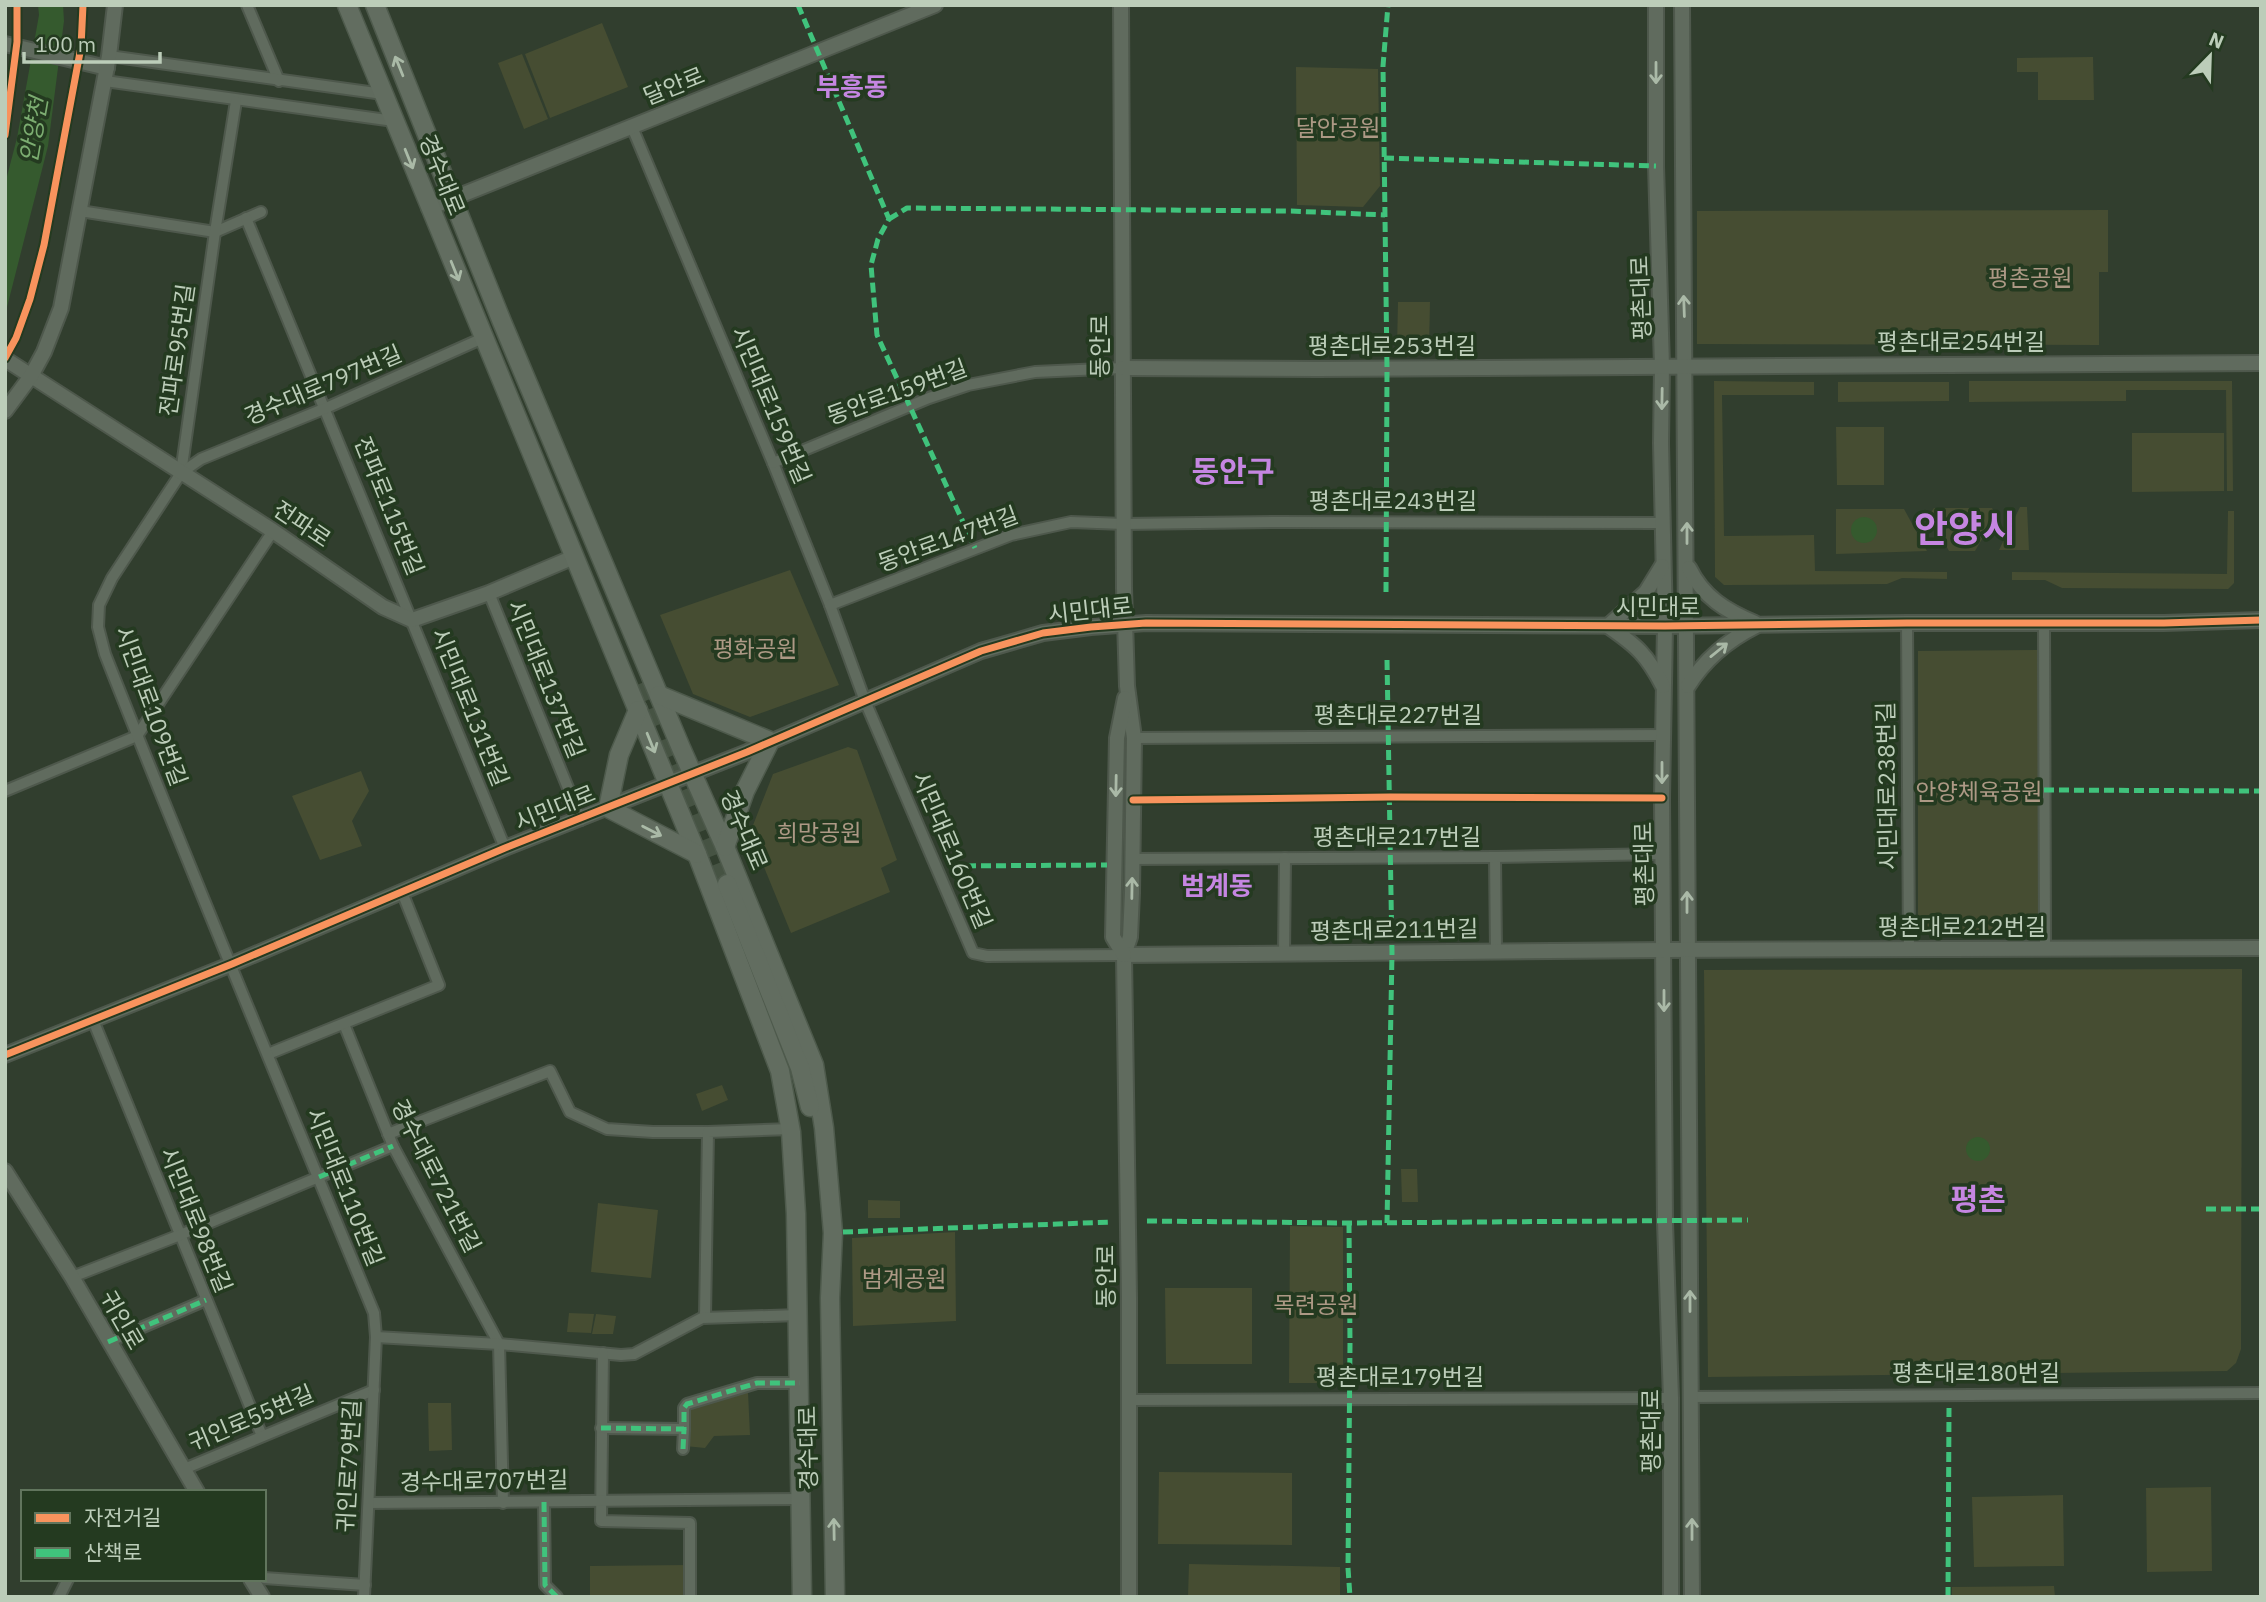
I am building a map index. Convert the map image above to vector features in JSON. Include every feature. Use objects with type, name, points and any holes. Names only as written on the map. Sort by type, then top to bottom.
[{"type":"main road","name":"경수대로","points":[[347,5],[697,854],[780,1071],[791,1129],[796,1214],[802,1597]]},
{"type":"main road","name":"경수대로","points":[[375,5],[502,322],[725,847],[814,1065],[824,1128],[833,1233],[830,1298],[835,1597]]},
{"type":"main road","name":"경수대로","points":[[493,363],[541,459],[641,683],[550,454],[502,322]]},
{"type":"main road","points":[[659,695],[770,741],[745,791],[725,847]]},
{"type":"main road","points":[[638,710],[618,755],[608,807],[697,854]]},
{"type":"main road","name":"경수대로","points":[[799,1307],[802,1216],[799,1130],[788,1070],[722,885],[800,1068],[815,1129],[830,1298]]},
{"type":"street","points":[[5,411],[26,373],[44,352],[61,308],[107,68],[115,5]]},
{"type":"street","points":[[247,5],[279,81]]},
{"type":"street","name":"달안로","points":[[429,208],[935,5]]},
{"type":"street","name":"동안로","points":[[1121,5],[1124,524],[1127,686],[1134,738],[1130,937],[1124,955],[1130,1400],[1129,1597]]},
{"type":"street","name":"평촌대로","points":[[1656,5],[1656,166],[1665,626],[1662,735],[1665,1222],[1671,1398],[1671,1597]]},
{"type":"street","name":"평촌대로","points":[[1682,5],[1692,1597]]},
{"type":"street","points":[[5,44],[236,100],[394,121]]},
{"type":"street","points":[[107,68],[279,81],[383,94]]},
{"type":"street","name":"전파로95번길","points":[[181,473],[236,100]]},
{"type":"street","name":"시민대로159번길","points":[[632,127],[774,463],[865,701]]},
{"type":"street","points":[[80,211],[215,232],[261,212]]},
{"type":"street","name":"전파로115번길","points":[[246,218],[412,620]]},
{"type":"street","name":"경수대로797번길","points":[[181,473],[201,459],[326,408],[483,338]]},
{"type":"street","name":"전파로","points":[[5,359],[273,531],[383,607],[412,620]]},
{"type":"street","name":"평촌대로254번길","points":[[1662,366],[2261,363]]},
{"type":"street","name":"평촌대로253번길","points":[[1123,368],[1662,366]]},
{"type":"street","name":"동안로159번길","points":[[774,463],[929,398],[968,386],[1035,372],[1123,368]]},
{"type":"street","name":"시민대로109번길","points":[[181,473],[112,578],[99,605],[98,627],[105,654],[137,736],[232,964]]},
{"type":"street","name":"동안로147번길","points":[[830,605],[1011,535],[1070,522],[1124,524]]},
{"type":"street","name":"평촌대로243번길","points":[[1124,524],[1662,523]]},
{"type":"street","points":[[5,791],[137,736],[273,531]]},
{"type":"street","points":[[412,620],[489,593],[574,557]]},
{"type":"street","points":[[1687,563],[1707,595],[1732,613],[1759,625]]},
{"type":"street","points":[[1664,564],[1646,593],[1608,626],[1645,655],[1664,687]]},
{"type":"street","name":"시민대로137번길","points":[[489,593],[581,820]]},
{"type":"street","name":"시민대로131번길","points":[[412,620],[505,848]]},
{"type":"street","name":"시민대로","points":[[5,1055],[232,964],[505,848],[581,820],[981,651],[1043,634],[1126,625],[1688,626],[2261,620]]},
{"type":"street","name":"시민대로238번길","points":[[1907,623],[1909,950]]},
{"type":"street","points":[[2044,624],[2045,949]]},
{"type":"street","points":[[1688,687],[1709,658],[1736,636],[1759,625]]},
{"type":"street","name":"동안로","points":[[1124,955],[1113,937],[1117,738],[1127,686]]},
{"type":"street","name":"시민대로160번길","points":[[865,701],[973,953],[986,956],[1124,955]]},
{"type":"street","name":"평촌대로227번길","points":[[1134,738],[1662,735]]},
{"type":"street","name":"평촌대로217번길","points":[[1132,859],[1663,854]]},
{"type":"street","points":[[1495,857],[1496,952]]},
{"type":"street","points":[[1284,954],[1285,858]]},
{"type":"street","points":[[268,1054],[439,985],[402,892]]},
{"type":"street","name":"평촌대로212번길","points":[[1664,950],[2261,948]]},
{"type":"street","name":"평촌대로211번길","points":[[1124,955],[1664,950]]},
{"type":"street","name":"시민대로110번길","points":[[232,964],[374,1313],[376,1337]]},
{"type":"street","name":"시민대로98번길","points":[[93,1020],[262,1436]]},
{"type":"street","name":"경수대로721번길","points":[[344,1024],[387,1134],[499,1344]]},
{"type":"street","points":[[387,1134],[550,1071],[570,1112],[607,1129],[708,1132],[791,1129]]},
{"type":"street","points":[[705,1318],[708,1132]]},
{"type":"street","points":[[72,1277],[393,1146]]},
{"type":"street","name":"귀인로","points":[[5,1171],[72,1277],[196,1490]]},
{"type":"street","points":[[108,1342],[206,1300]]},
{"type":"street","points":[[376,1337],[634,1354],[705,1318],[799,1307]]},
{"type":"street","name":"귀인로79번길","points":[[365,1591],[376,1337]]},
{"type":"street","points":[[499,1344],[503,1503]]},
{"type":"street","name":"경수대로707번길","points":[[600,1500],[603,1353]]},
{"type":"street","name":"경수대로","points":[[684,1429],[684,1408],[687,1404],[757,1383],[800,1383]]},
{"type":"street","name":"귀인로55번길","points":[[184,1469],[374,1390]]},
{"type":"street","name":"평촌대로180번길","points":[[1691,1397],[2261,1393]]},
{"type":"street","name":"평촌대로179번길","points":[[1130,1400],[1671,1398]]},
{"type":"street","points":[[601,1428],[684,1429],[684,1449]]},
{"type":"street","name":"경수대로707번길","points":[[369,1503],[801,1499]]},
{"type":"street","points":[[600,1500],[600,1521],[690,1523],[690,1597]]},
{"type":"street","points":[[544,1502],[545,1585],[557,1597]]},
{"type":"street","points":[[266,1578],[365,1591]]},
{"type":"street","points":[[59,1597],[67,1581]]},
{"type":"street","points":[[252,1581],[262,1597]]},
{"type":"green space","points":[[602,23],[628,87],[550,118],[525,54]]},
{"type":"green space","points":[[522,54],[548,119],[524,129],[498,63]]},
{"type":"green space","points":[[2093,57],[2094,100],[2038,100],[2038,72],[2017,72],[2017,58]]},
{"type":"green space","name":"달안공원","points":[[1296,67],[1378,69],[1380,186],[1363,207],[1297,205]]},
{"type":"green space","name":"평촌공원","points":[[2108,210],[2108,272],[2099,272],[2099,345],[1697,344],[1697,211]]},
{"type":"green space","points":[[1398,302],[1430,302],[1429,349],[1397,348]]},
{"type":"green space","points":[[1714,381],[1814,382],[1814,395],[1722,395],[1724,536],[1814,535],[1815,571],[1947,572],[1947,579],[1902,578],[1887,584],[1724,585],[1715,577]]},
{"type":"green space","points":[[1969,381],[2232,381],[2233,491],[2227,491],[2226,390],[2126,390],[2126,401],[1969,402]]},
{"type":"green space","points":[[1838,382],[1949,382],[1949,401],[1838,402]]},
{"type":"green space","points":[[1836,427],[1884,427],[1884,485],[1837,485]]},
{"type":"green space","points":[[2132,433],[2224,433],[2224,491],[2132,492]]},
{"type":"green space","points":[[2020,507],[2027,507],[2029,550],[1999,550]]},
{"type":"green space","points":[[1934,508],[1992,508],[1996,515],[1975,551],[1949,551],[1929,515]]},
{"type":"green space","points":[[1836,509],[1904,509],[1927,551],[1836,554]]},
{"type":"green space","points":[[2228,511],[2234,511],[2234,583],[2228,589],[2062,588],[2045,580],[2012,580],[2012,572],[2227,574]]},
{"type":"green space","name":"평화공원","points":[[790,570],[839,685],[750,717],[693,694],[660,615]]},
{"type":"green space","name":"안양체육공원","points":[[2039,650],[2041,932],[1918,933],[1918,651]]},
{"type":"green space","name":"희망공원","points":[[848,747],[857,750],[897,860],[881,868],[890,892],[791,933],[750,833],[773,774]]},
{"type":"green space","points":[[361,771],[369,791],[352,821],[362,846],[320,860],[292,796]]},
{"type":"green space","points":[[2242,969],[2241,1349],[2236,1363],[2227,1371],[1708,1377],[1704,970]]},
{"type":"green space","points":[[722,1085],[728,1100],[702,1111],[696,1094]]},
{"type":"green space","points":[[1401,1169],[1417,1169],[1418,1202],[1402,1202]]},
{"type":"green space","points":[[868,1200],[900,1201],[900,1218],[868,1218]]},
{"type":"green space","points":[[598,1203],[658,1210],[651,1278],[591,1272]]},
{"type":"green space","name":"목련공원","points":[[1290,1226],[1343,1227],[1343,1383],[1289,1383]]},
{"type":"green space","name":"범계공원","points":[[955,1232],[956,1321],[853,1326],[852,1238]]},
{"type":"green space","points":[[1165,1288],[1252,1288],[1252,1364],[1166,1364]]},
{"type":"green space","points":[[569,1313],[594,1314],[591,1333],[567,1332]]},
{"type":"green space","points":[[596,1314],[616,1316],[613,1334],[592,1334]]},
{"type":"green space","points":[[748,1392],[750,1435],[714,1436],[705,1448],[685,1446],[686,1408],[703,1401]]},
{"type":"green space","points":[[428,1403],[451,1403],[452,1450],[429,1451]]},
{"type":"green space","points":[[1159,1472],[1292,1473],[1292,1545],[1158,1544]]},
{"type":"green space","points":[[2211,1487],[2212,1571],[2147,1572],[2146,1488]]},
{"type":"green space","points":[[2063,1495],[2064,1566],[1974,1567],[1972,1497]]},
{"type":"green space","points":[[1189,1564],[1340,1567],[1340,1597],[1188,1597]]},
{"type":"green space","points":[[688,1565],[687,1597],[590,1597],[590,1566]]},
{"type":"green space","points":[[2054,1586],[2055,1597],[1952,1597],[1952,1587]]},
{"type":"water","name":"안양천","points":[[38,5],[63,5],[64,21],[48,146],[5,315],[5,184],[17,138],[39,15]]},
{"type":"water","points":[[1864,517],[1873,521],[1877,530],[1873,539],[1864,543],[1855,539],[1851,530],[1855,521]]},
{"type":"water","points":[[1978,1137],[1989,1144],[1990,1149],[1983,1160],[1978,1161],[1967,1154],[1966,1149],[1973,1138]]},
{"type":"tunnel","points":[[637,685],[654,727]]},
{"type":"tunnel","points":[[668,738],[727,884]]},
{"type":"marked path","points":[[798,5],[889,219],[878,239],[871,265],[877,335],[975,548]]},
{"type":"marked path","points":[[1386,592],[1387,369],[1383,66],[1388,5]]},
{"type":"marked path","points":[[1384,158],[1656,166]]},
{"type":"marked path","points":[[889,219],[907,208],[1291,211],[1385,215]]},
{"type":"marked path","points":[[1387,660],[1392,953],[1387,1223]]},
{"type":"marked path","points":[[2044,790],[2261,791]]},
{"type":"marked path","points":[[951,866],[1107,865]]},
{"type":"marked path","points":[[319,1177],[393,1146]]},
{"type":"marked path","points":[[2206,1209],[2261,1209]]},
{"type":"marked path","points":[[1147,1221],[1349,1223],[1748,1220]]},
{"type":"marked path","points":[[843,1232],[1112,1222]]},
{"type":"marked path","points":[[1349,1223],[1350,1597]]},
{"type":"marked path","points":[[108,1342],[206,1300]]},
{"type":"marked path","points":[[601,1428],[684,1429],[684,1408],[687,1404],[757,1383],[800,1383]]},
{"type":"marked path","points":[[1948,1597],[1949,1408]]},
{"type":"marked path","points":[[683,1449],[684,1429]]},
{"type":"marked path","points":[[544,1502],[545,1585],[557,1597]]},
{"type":"cycle path","points":[[5,135],[17,42],[17,5]]},
{"type":"cycle path","points":[[5,358],[16,338],[30,299],[44,245],[81,47],[83,5]]},
{"type":"cycle path","points":[[5,1055],[232,964],[505,848],[747,752],[981,651],[1043,633],[1146,623],[1665,626],[2261,620]]},
{"type":"cycle path","points":[[1133,800],[1662,798]]},
{"type":"district","name":"부흥동","points":[[852,87]]},
{"type":"district","name":"동안구","points":[[1233,472]]},
{"type":"district","name":"안양시","points":[[1965,529]]},
{"type":"district","name":"범계동","points":[[1217,886]]},
{"type":"district","name":"평촌","points":[[1978,1200]]}]
